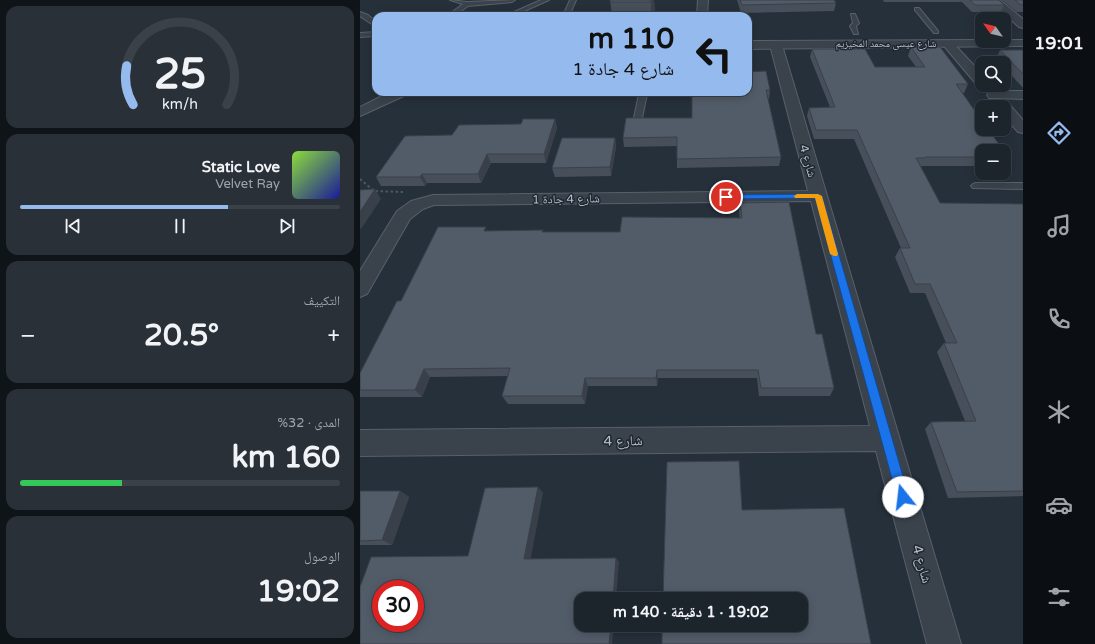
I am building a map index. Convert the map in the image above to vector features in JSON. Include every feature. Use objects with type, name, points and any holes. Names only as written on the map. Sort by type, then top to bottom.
[{"type":"street","points":[[703,0],[703,12]]},
{"type":"street","points":[[994,0],[1023,25]]},
{"type":"street","name":"شارع عيسى محمد المخيزيم","points":[[922,32],[975,32]]},
{"type":"street","points":[[1011,32],[1023,32]]},
{"type":"street","points":[[832,33],[839,35],[843,39],[842,42],[836,44]]},
{"type":"street","name":"شارع عيسى محمد المخيزيم","points":[[844,33],[865,33]]},
{"type":"street","points":[[865,33],[867,38],[878,44]]},
{"type":"street","name":"شارع عيسى محمد المخيزيم","points":[[752,45],[1023,43]]},
{"type":"street","points":[[948,44],[975,74]]},
{"type":"street","name":"شارع 4","points":[[776,45],[944,644]]},
{"type":"street","points":[[991,92],[998,100]]},
{"type":"street","points":[[1003,92],[1023,95]]},
{"type":"street","points":[[360,112],[393,96]]},
{"type":"street","points":[[1011,115],[1023,129]]},
{"type":"street","name":"شارع 4 جادة 1","points":[[360,289],[403,215],[417,205],[433,200],[818,196]]},
{"type":"street","name":"شارع 4","points":[[360,443],[886,438]]},
{"type":"lane","points":[[453,0],[467,4],[512,0]]},
{"type":"lane","points":[[518,12],[546,0]]},
{"type":"lane","points":[[568,12],[573,0]]},
{"type":"lane","points":[[456,12],[467,4]]},
{"type":"lane","points":[[917,9],[936,32]]},
{"type":"lane","points":[[360,14],[366,16],[372,21]]},
{"type":"lane","points":[[853,15],[856,23],[853,26],[865,33]]},
{"type":"lane","points":[[360,35],[372,34]]},
{"type":"lane","points":[[638,118],[643,96]]},
{"type":"lane","points":[[976,186],[1023,186]]},
{"type":"path","points":[[360,179],[374,191],[402,191],[417,205]]},
{"type":"building","points":[[610,0],[651,0],[651,2],[610,2]]},
{"type":"building","points":[[740,0],[834,0],[836,3],[742,5]]},
{"type":"building","points":[[970,0],[999,0],[1004,5],[975,5]]},
{"type":"building","points":[[1015,0],[1023,0],[1023,5],[1021,5]]},
{"type":"building","points":[[911,47],[940,47],[968,84],[956,84],[975,111],[975,136],[993,136],[999,144],[975,144],[975,157],[916,158],[940,203],[1023,204],[1023,491],[957,492],[931,422],[976,421],[944,343],[957,343],[930,284],[915,284],[900,248],[910,248],[857,130],[816,130],[809,108],[835,107],[812,49],[865,49],[875,67],[925,67]]},
{"type":"building","points":[[1000,50],[1023,50],[1023,74],[1011,61],[1011,56],[1006,56]]},
{"type":"building","points":[[766,71],[770,90],[766,90],[781,157],[677,159],[677,137],[623,138],[626,118],[692,118],[692,96],[752,96],[752,72]]},
{"type":"building","points":[[523,119],[555,119],[544,154],[487,154],[478,174],[422,174],[420,177],[376,177],[405,136],[452,135],[459,125],[521,124]]},
{"type":"building","points":[[562,138],[615,138],[610,167],[552,168]]},
{"type":"building","points":[[375,189],[360,212],[360,190]]},
{"type":"building","points":[[789,202],[816,334],[822,334],[834,388],[761,388],[758,370],[657,370],[656,378],[585,378],[582,396],[502,396],[510,368],[424,369],[415,390],[360,390],[360,373],[397,301],[401,301],[438,227],[486,227],[484,231],[543,230],[542,232],[620,232],[622,217],[742,218],[740,203]]},
{"type":"building","points":[[739,461],[742,510],[844,508],[871,644],[662,644],[662,632],[808,632],[808,592],[663,592],[667,462]]},
{"type":"building","points":[[538,487],[524,559],[616,558],[614,592],[574,592],[574,632],[610,632],[609,644],[360,644],[360,587],[371,557],[468,556],[485,488]]},
{"type":"building","points":[[360,491],[400,491],[382,540],[360,541]]},
{"type":"slow traffic","points":[[797,196],[818,196],[834,254]]},
{"type":"route","points":[[726,197],[818,196],[903,497]]}]
